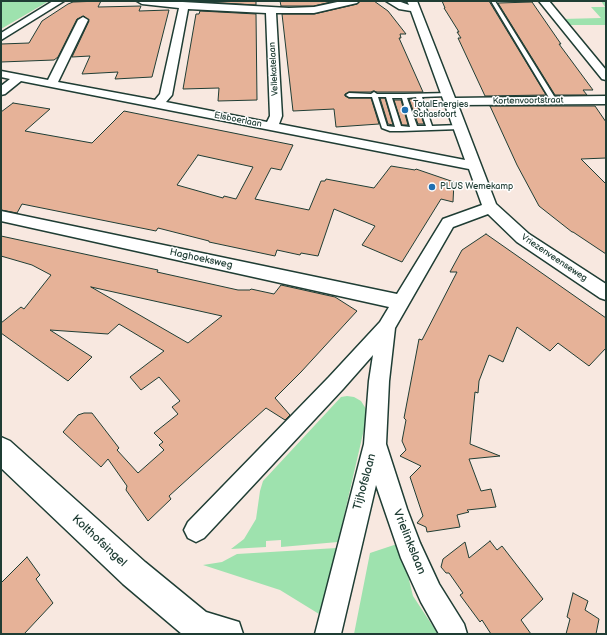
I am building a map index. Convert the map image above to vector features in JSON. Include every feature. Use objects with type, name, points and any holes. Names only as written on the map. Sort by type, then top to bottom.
[{"type":"main road","name":"Kolthofsingel","points":[[1,450],[134,572],[212,632]]},
{"type":"street","points":[[1,37],[59,1]]},
{"type":"street","points":[[142,1],[184,6],[271,11],[314,10],[354,1]]},
{"type":"street","points":[[391,1],[402,7],[413,5]]},
{"type":"street","points":[[544,1],[606,77]]},
{"type":"street","name":"Vriezenveenseweg","points":[[413,5],[490,207],[523,238],[606,293]]},
{"type":"street","points":[[158,104],[166,95],[184,6]]},
{"type":"street","name":"Vellekatelaan","points":[[271,11],[276,116],[272,126]]},
{"type":"street","points":[[51,84],[83,20]]},
{"type":"street","name":"Elsboerlaan","points":[[1,74],[474,166]]},
{"type":"street","points":[[1,92],[18,77]]},
{"type":"street","name":"Kortenvoortstraat","points":[[449,98],[554,101],[606,100]]},
{"type":"street","name":"Tijhofslaan","points":[[196,530],[336,383],[386,327],[448,223],[490,207]]},
{"type":"street","name":"Haghoeksweg","points":[[1,216],[401,302]]},
{"type":"street","name":"Tijhofslaan","points":[[328,634],[375,444],[379,382],[386,327]]},
{"type":"street","name":"Vrielinkslaan","points":[[375,444],[395,509],[410,549],[430,593],[454,634]]},
{"type":"lane","points":[[493,1],[554,101]]},
{"type":"lane","points":[[349,95],[374,94],[449,98]]},
{"type":"lane","points":[[374,94],[384,127],[390,129],[460,127]]},
{"type":"lane","points":[[389,96],[398,127],[402,129]]},
{"type":"lane","points":[[404,96],[414,128]]},
{"type":"lane","points":[[419,96],[430,128]]},
{"type":"green space","points":[[1,1],[49,1],[1,29]]},
{"type":"green space","points":[[601,1],[606,1],[606,25],[567,25],[562,19],[601,18],[591,7],[605,7]]},
{"type":"green space","points":[[341,397],[354,397],[361,401],[368,412],[338,542],[281,547],[281,540],[266,541],[266,547],[231,549],[244,539],[256,519],[263,481]]},
{"type":"green space","points":[[400,543],[413,596],[438,634],[354,634],[370,553]]},
{"type":"green space","points":[[337,548],[319,614],[280,590],[203,565],[222,562],[237,554]]},
{"type":"building","points":[[101,1],[98,7],[141,6],[139,11],[169,10],[152,77],[115,79],[118,72],[82,74],[90,56],[72,57],[89,21],[84,16],[77,19],[58,57],[54,60],[1,62],[1,44],[29,43],[42,21],[68,4],[73,2]]},
{"type":"building","points":[[256,1],[256,5],[206,2]]},
{"type":"building","points":[[280,1],[335,1],[314,6],[281,6]]},
{"type":"building","points":[[360,1],[374,1],[388,11],[406,34],[400,34],[401,38],[399,38],[423,92],[373,91],[349,92],[345,94],[345,96],[349,98],[371,98],[379,124],[336,127],[334,109],[293,111],[282,14],[314,14],[357,4]]},
{"type":"building","points":[[442,1],[489,1],[546,95],[485,96],[458,38],[461,38],[457,32],[459,32],[444,8]]},
{"type":"building","points":[[532,2],[561,44],[559,44],[593,90],[583,90],[587,95],[555,95],[498,3]]},
{"type":"building","points":[[200,11],[256,14],[257,100],[218,101],[219,88],[183,89],[196,14],[199,14]]},
{"type":"building","points":[[380,98],[385,98],[393,125],[388,124]]},
{"type":"building","points":[[409,99],[415,99],[424,124],[418,124]]},
{"type":"building","points":[[394,100],[401,100],[408,125],[402,125]]},
{"type":"building","points":[[13,103],[50,109],[25,131],[92,143],[124,111],[293,145],[281,170],[271,168],[255,199],[309,210],[321,181],[325,181],[326,179],[374,188],[391,166],[416,169],[454,182],[453,202],[441,199],[402,262],[362,245],[375,226],[334,209],[318,256],[301,253],[300,255],[277,250],[275,256],[209,242],[158,228],[156,231],[22,204],[17,213],[1,210],[1,112]],"holes":[[[198,155],[253,167],[236,199],[224,196],[223,198],[177,185]]]},
{"type":"building","points":[[490,106],[595,106],[606,122],[606,158],[581,159],[606,184],[606,254],[572,232],[539,206],[517,165]]},
{"type":"building","points":[[486,234],[606,318],[606,348],[589,366],[558,343],[550,351],[517,327],[503,362],[489,355],[479,381],[478,393],[475,392],[470,444],[500,456],[469,459],[481,491],[491,489],[496,507],[467,510],[469,512],[457,515],[460,527],[427,532],[426,527],[417,523],[423,516],[410,477],[421,466],[400,456],[406,450],[402,441],[406,420],[404,418],[419,339],[422,340],[457,272],[450,272],[462,250]]},
{"type":"building","points":[[1,236],[158,270],[157,272],[238,290],[251,289],[274,294],[281,285],[335,297],[357,311],[275,398],[290,415],[285,420],[266,408],[169,496],[171,499],[148,521],[126,490],[127,486],[108,459],[101,467],[63,432],[78,415],[92,413],[119,448],[117,450],[138,473],[164,450],[159,445],[163,442],[154,433],[178,414],[172,407],[180,401],[159,377],[141,390],[130,377],[164,351],[119,324],[108,334],[50,330],[92,357],[68,381],[1,333],[1,323],[21,307],[24,309],[51,275],[32,265],[1,256]],"holes":[[[91,287],[222,316],[188,343]]]},
{"type":"building","points":[[490,541],[497,550],[502,546],[543,599],[521,620],[531,634],[491,634],[482,620],[480,622],[460,595],[463,593],[449,573],[446,573],[441,567],[443,559],[465,542],[469,558]]},
{"type":"building","points":[[27,557],[40,575],[36,579],[53,603],[24,634],[1,634],[1,583]]},
{"type":"building","points":[[573,593],[588,601],[585,610],[599,619],[596,634],[566,634],[570,619],[567,617]]},
{"type":"place","name":"TotalEnergies Schasfoort","points":[[405,110]]},
{"type":"place","name":"PLUS Wemekamp","points":[[432,187]]}]
